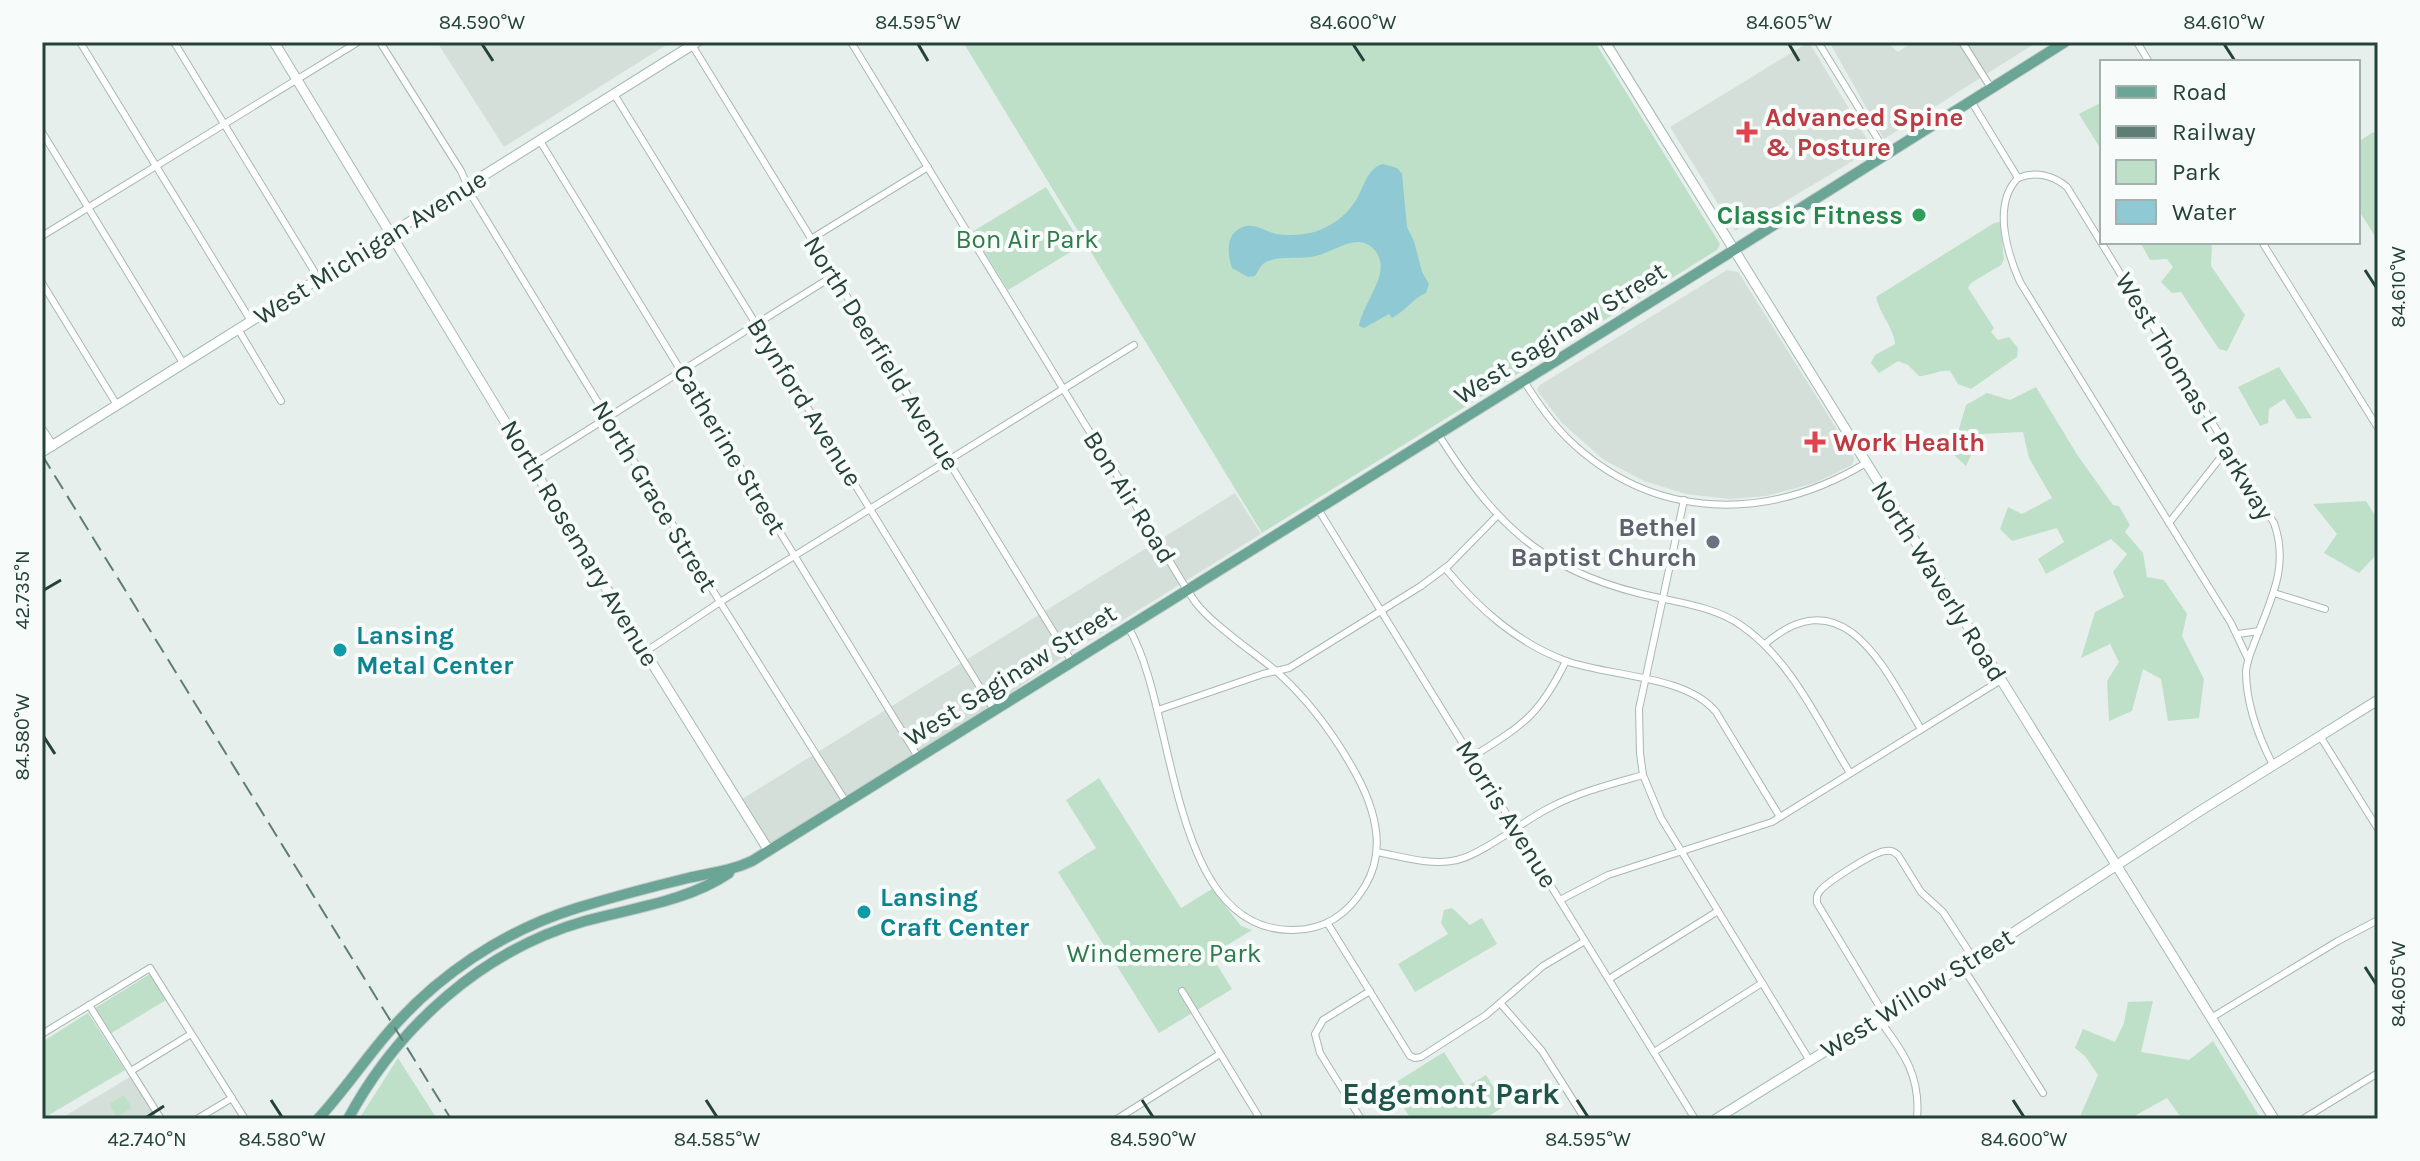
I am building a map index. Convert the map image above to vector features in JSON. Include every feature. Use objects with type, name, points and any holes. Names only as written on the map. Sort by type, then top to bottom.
[{"type":"main road","name":"West Saginaw Street","points":[[318,1119],[406,1013],[448,976],[495,944],[574,909],[734,869],[769,851],[2065,42]]},
{"type":"main road","points":[[348,1119],[377,1072],[414,1027],[438,1003],[482,969],[554,932],[713,884],[734,869]]},
{"type":"street","points":[[80,42],[251,321]]},
{"type":"street","points":[[174,42],[317,280]]},
{"type":"street","name":"North Rosemary Avenue","points":[[274,42],[769,851]]},
{"type":"street","points":[[42,236],[358,42]]},
{"type":"street","name":"North Grace Street","points":[[380,42],[720,602],[846,803]]},
{"type":"street","name":"Bon Air Road","points":[[851,42],[1199,607],[1277,672],[1319,715],[1356,774],[1373,814],[1377,852],[1368,883],[1357,899],[1328,924]]},
{"type":"street","name":"North Waverly Road","points":[[1605,42],[2274,1119]]},
{"type":"street","points":[[1818,42],[1887,154]]},
{"type":"street","points":[[1962,42],[1991,88]]},
{"type":"street","points":[[2137,42],[2148,60]]},
{"type":"street","name":"West Michigan Avenue","points":[[42,452],[694,44]]},
{"type":"street","name":"North Deerfield Avenue","points":[[694,44],[833,276],[1072,662]]},
{"type":"street","name":"Brynford Avenue","points":[[614,94],[994,710]]},
{"type":"street","points":[[1971,101],[2018,178],[2012,184],[2004,217],[2005,235],[2014,268],[2025,291],[2238,634],[2248,659],[2246,671],[2252,715],[2273,765]]},
{"type":"street","points":[[42,132],[183,363]]},
{"type":"street","name":"Catherine Street","points":[[540,141],[918,757]]},
{"type":"street","points":[[811,239],[928,167]]},
{"type":"street","name":"West Thomas L Parkway","points":[[2018,178],[2027,175],[2058,180],[2067,187],[2100,240]]},
{"type":"street","name":"West Thomas L Parkway","points":[[2102,244],[2265,508],[2278,536],[2281,563],[2274,593],[2248,659]]},
{"type":"street","points":[[2263,244],[2378,428]]},
{"type":"street","points":[[532,465],[833,276]]},
{"type":"street","points":[[42,283],[117,405]]},
{"type":"street","points":[[238,329],[281,401]]},
{"type":"street","points":[[645,652],[720,602],[1134,345]]},
{"type":"street","points":[[1524,381],[1559,430],[1589,456],[1633,483],[1684,500],[1725,505],[1779,500],[1819,488],[1866,463]]},
{"type":"street","points":[[42,431],[52,446]]},
{"type":"street","points":[[1438,434],[1467,479],[1497,516],[1545,554],[1604,584],[1722,614],[1765,644],[1785,668],[1850,773]]},
{"type":"street","points":[[2169,523],[2228,448]]},
{"type":"street","points":[[1684,500],[1639,709],[1643,775],[1661,818],[1810,1061]]},
{"type":"street","name":"Morris Avenue","points":[[1318,509],[1695,1119]]},
{"type":"street","points":[[1158,710],[1289,668],[1421,586],[1445,568],[1497,516]]},
{"type":"street","points":[[1445,568],[1497,622],[1533,646],[1566,661],[1688,690],[1705,700],[1716,712],[1780,817]]},
{"type":"street","points":[[2274,593],[2325,609]]},
{"type":"street","points":[[1765,644],[1788,627],[1803,623],[1819,621],[1851,630],[1874,653],[1921,729]]},
{"type":"street","points":[[1128,627],[1147,665],[1186,821],[1208,876],[1223,900],[1247,920],[1262,926],[1295,930],[1328,924],[1410,1056],[1421,1057],[1474,1024],[1543,966],[1585,941]]},
{"type":"street","points":[[2238,634],[2259,631]]},
{"type":"street","points":[[1472,757],[1528,720],[1547,696],[1566,661]]},
{"type":"street","points":[[1560,900],[1608,875],[1759,827],[1780,817],[2001,680]]},
{"type":"street","name":"West Willow Street","points":[[1716,1119],[2378,700]]},
{"type":"street","points":[[2320,736],[2378,828]]},
{"type":"street","points":[[1377,852],[1426,862],[1461,859],[1575,796],[1643,775]]},
{"type":"street","points":[[1917,1119],[1915,1078],[1820,911],[1817,897],[1827,884],[1874,855],[1888,850],[1898,855],[1921,892],[1943,912],[1973,958]]},
{"type":"street","points":[[1609,979],[1718,911]]},
{"type":"street","points":[[2211,1018],[2378,920]]},
{"type":"street","points":[[1962,966],[2043,1093]]},
{"type":"street","points":[[42,1034],[150,968],[245,1119]]},
{"type":"street","points":[[1654,1052],[1762,983]]},
{"type":"street","points":[[1182,991],[1260,1119]]},
{"type":"street","points":[[1361,1119],[1320,1053],[1315,1034],[1323,1020],[1370,991]]},
{"type":"street","points":[[1500,1003],[1542,1051],[1585,1119]]},
{"type":"street","points":[[89,1005],[161,1119]]},
{"type":"street","points":[[131,1071],[191,1034]]},
{"type":"street","points":[[1117,1119],[1220,1054]]},
{"type":"street","points":[[2303,1119],[2378,1073]]},
{"type":"street","points":[[197,1119],[232,1098]]},
{"type":"shaded area","points":[[437,42],[671,42],[504,147]]},
{"type":"shaded area","points":[[1809,42],[1873,149],[1735,231],[1670,127]]},
{"type":"shaded area","points":[[1835,42],[1886,42],[1898,52],[1913,42],[2037,42],[1884,139],[1831,45]]},
{"type":"shaded area","points":[[1727,270],[1738,272],[1744,281],[1853,455],[1852,465],[1815,483],[1766,496],[1730,499],[1686,494],[1644,481],[1604,460],[1562,423],[1539,393],[1537,389],[1540,385]]},
{"type":"shaded area","points":[[1235,493],[1261,534],[1057,661],[918,757],[769,851],[739,801]]},
{"type":"shaded area","points":[[130,1077],[157,1119],[60,1119]]},
{"type":"green space","points":[[963,42],[1595,42],[1720,244],[1717,250],[1262,533]]},
{"type":"green space","points":[[2100,103],[2100,148],[2079,114]]},
{"type":"green space","points":[[2373,132],[2378,135],[2378,241],[2360,212],[2360,141]]},
{"type":"green space","name":"Bon Air Park","points":[[1046,187],[1082,245],[1008,290],[972,232]]},
{"type":"green space","points":[[2000,222],[2004,259],[2001,265],[1968,288],[1994,328],[1991,332],[1998,340],[2009,337],[2018,348],[2017,357],[1971,389],[1958,384],[1950,371],[1919,376],[1908,365],[1898,361],[1879,373],[1871,363],[1875,355],[1895,344],[1876,297]]},
{"type":"green space","points":[[2141,244],[2212,244],[2211,266],[2245,315],[2227,351],[2219,349],[2181,292],[2172,293],[2161,282],[2173,267],[2167,259],[2150,260]]},
{"type":"green space","points":[[2279,367],[2312,418],[2297,419],[2284,399],[2269,409],[2268,423],[2260,426],[2238,387]]},
{"type":"green space","points":[[2036,387],[2078,456],[2113,505],[2119,506],[2130,525],[2125,532],[2143,553],[2147,577],[2164,580],[2187,614],[2182,636],[2204,679],[2199,718],[2168,721],[2161,679],[2143,669],[2132,711],[2109,721],[2107,681],[2119,662],[2110,644],[2081,658],[2095,612],[2124,597],[2113,572],[2127,554],[2111,539],[2046,574],[2038,559],[2064,542],[2057,528],[2012,541],[2000,529],[2008,507],[2022,514],[2052,498],[2029,458],[2023,432],[1981,434],[1966,466],[1952,453],[1966,405],[1987,393],[2010,400]]},
{"type":"green space","points":[[2366,501],[2378,520],[2378,553],[2359,573],[2324,553],[2337,534],[2313,504]]},
{"type":"green space","name":"Windemere Park","points":[[1099,778],[1181,908],[1212,889],[1241,926],[1252,930],[1211,955],[1232,989],[1159,1033],[1058,872],[1096,848],[1066,800]]},
{"type":"green space","points":[[1452,908],[1470,925],[1482,918],[1497,944],[1415,992],[1398,964],[1448,934],[1441,923],[1444,910]]},
{"type":"green space","points":[[150,974],[166,1000],[110,1034],[95,1008]]},
{"type":"green space","points":[[2153,1001],[2141,1052],[2189,1060],[2213,1041],[2261,1119],[2182,1119],[2167,1098],[2129,1119],[2079,1119],[2098,1075],[2085,1056],[2075,1048],[2083,1029],[2115,1042],[2124,1023],[2128,1002]]},
{"type":"green space","points":[[88,1013],[125,1070],[42,1119],[42,1042]]},
{"type":"green space","points":[[1444,1052],[1466,1087],[1486,1075],[1505,1106],[1484,1119],[1411,1119],[1390,1086]]},
{"type":"green space","points":[[398,1058],[437,1119],[359,1119]]},
{"type":"green space","points":[[124,1095],[132,1108],[117,1117],[109,1104]]},
{"type":"water","points":[[1383,164],[1397,168],[1402,174],[1407,227],[1429,284],[1426,293],[1397,315],[1392,318],[1389,314],[1364,328],[1359,326],[1381,268],[1375,250],[1362,242],[1353,242],[1316,256],[1271,260],[1262,265],[1255,276],[1248,277],[1232,268],[1229,243],[1239,229],[1254,226],[1276,234],[1290,235],[1326,227],[1346,213],[1372,170]]},
{"type":"railway","points":[[42,455],[451,1119]]},
{"type":"place","name":"Advanced Spine & Posture","points":[[1747,132]]},
{"type":"place","name":"Classic Fitness","points":[[1919,215]]},
{"type":"place","name":"Work Health","points":[[1815,442]]},
{"type":"place","name":"Bethel Baptist Church","points":[[1713,542]]},
{"type":"place","name":"Lansing Metal Center","points":[[340,650]]},
{"type":"place","name":"Lansing Craft Center","points":[[864,912]]},
{"type":"district","name":"Edgemont Park","points":[[1451,1094]]}]
